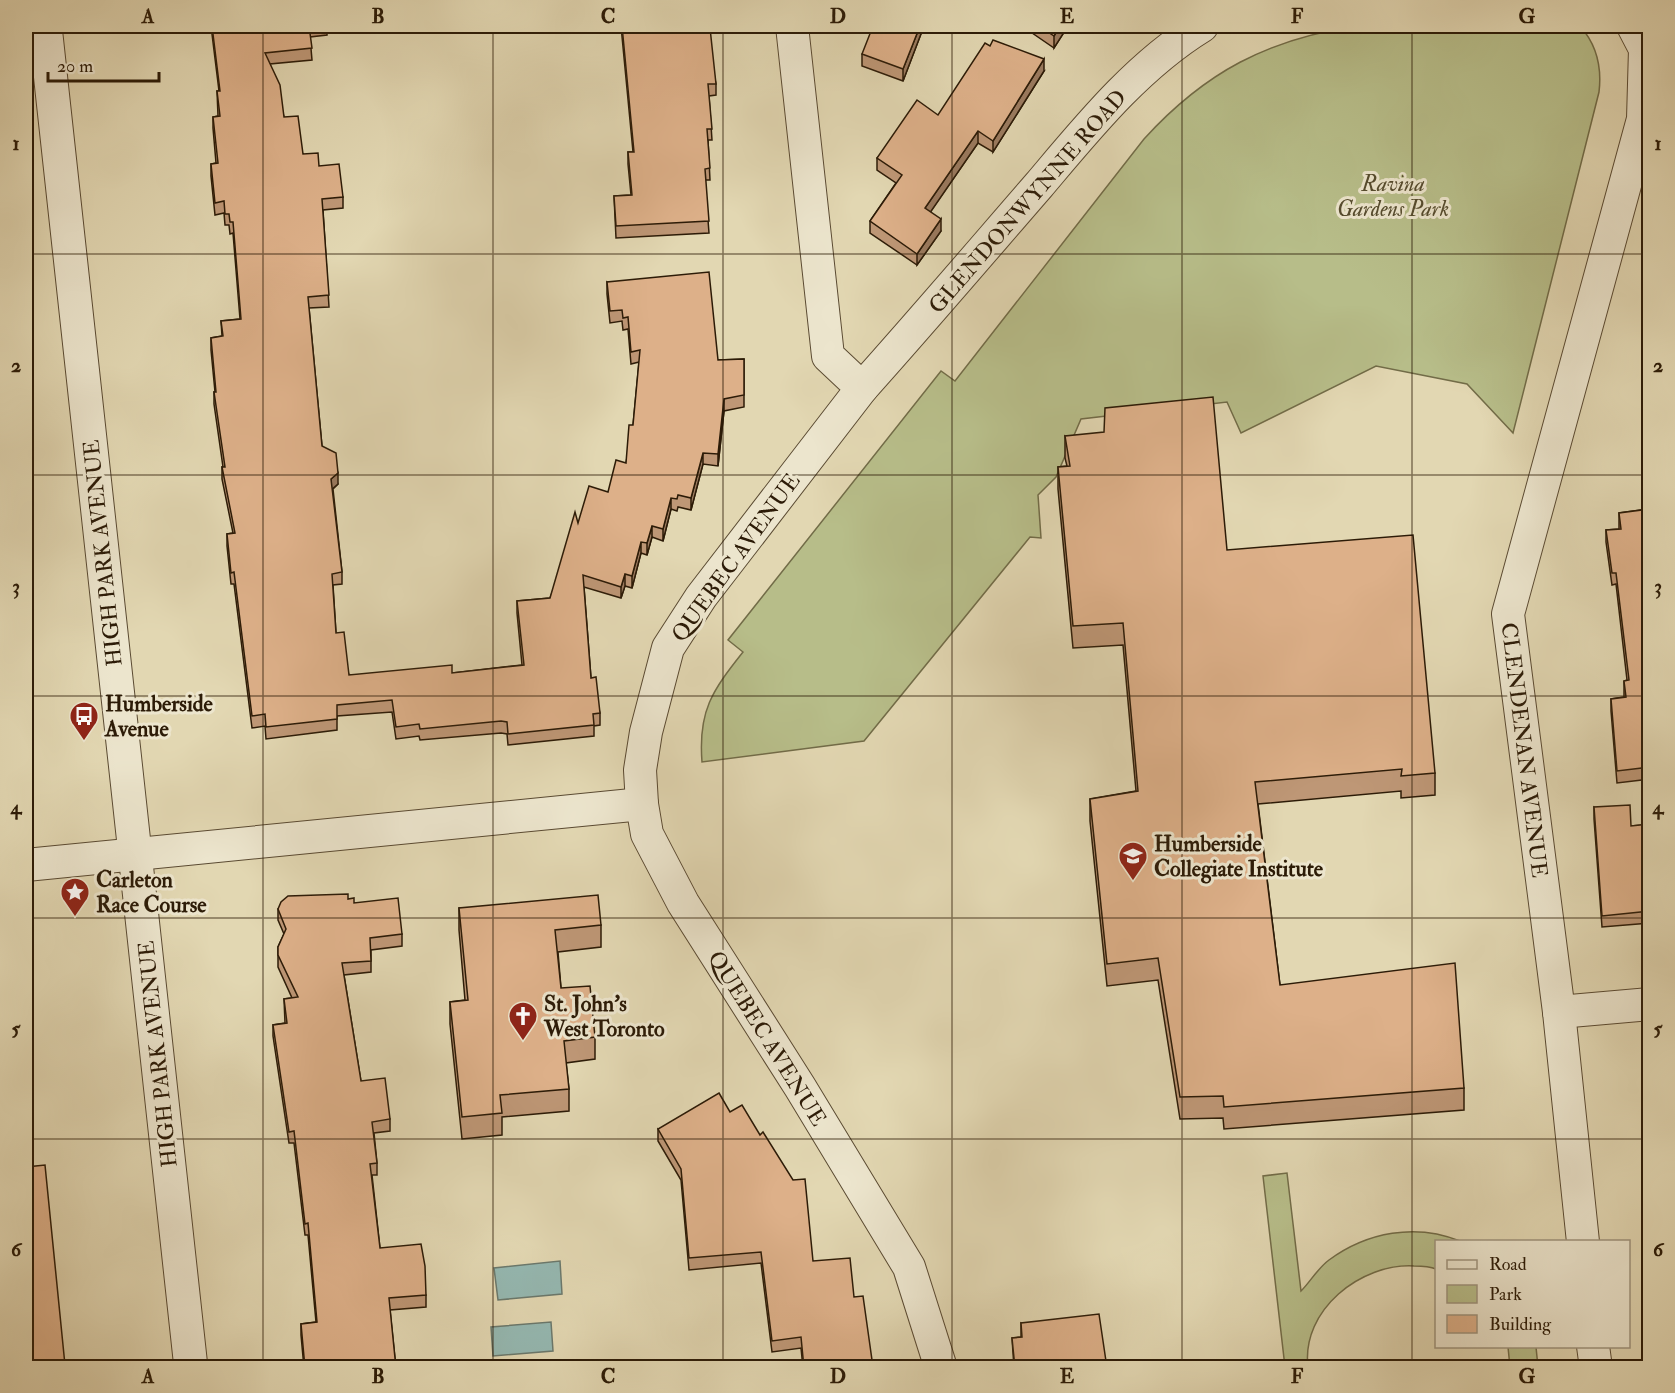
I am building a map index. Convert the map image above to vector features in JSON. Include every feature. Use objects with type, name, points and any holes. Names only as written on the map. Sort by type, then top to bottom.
[{"type":"street","name":"HIGH PARK AVENUE","points":[[45,26],[190,1368]]},
{"type":"street","points":[[792,26],[828,356],[862,388]]},
{"type":"street","name":"GLENDONWYNNE ROAD","points":[[862,388],[1081,136],[1137,75],[1179,40],[1202,26]]},
{"type":"street","name":"CLENDENAN AVENUE","points":[[1582,1240],[1559,1012],[1508,614],[1643,119],[1645,49],[1633,26]]},
{"type":"street","name":"QUEBEC AVENUE","points":[[862,388],[701,597],[668,648],[646,732],[640,770],[642,804],[646,834],[683,903],[909,1267],[941,1368]]},
{"type":"street","points":[[26,865],[642,804]]},
{"type":"street","points":[[1559,1012],[1650,1004]]},
{"type":"street","points":[[1593,1348],[1596,1368]]},
{"type":"green space","name":"Ravina Gardens Park","points":[[1357,26],[1580,26],[1591,41],[1599,65],[1599,92],[1513,433],[1467,384],[1376,366],[1241,433],[1227,402],[1081,419],[1056,477],[1038,495],[1041,538],[1030,537],[864,741],[702,762],[702,729],[709,702],[723,678],[743,652],[728,640],[941,371],[955,381],[1144,139],[1190,95],[1240,62],[1295,40]]},
{"type":"green space","points":[[1287,1173],[1301,1291],[1329,1260],[1344,1250],[1376,1237],[1392,1233],[1426,1232],[1457,1240],[1435,1240],[1435,1269],[1423,1266],[1394,1267],[1374,1272],[1338,1294],[1324,1309],[1314,1327],[1308,1346],[1308,1367],[1285,1367],[1263,1176]]},
{"type":"green space","points":[[1508,1348],[1536,1348],[1538,1367],[1510,1367]]},
{"type":"water","points":[[560,1261],[562,1294],[498,1300],[494,1268]]},
{"type":"water","points":[[551,1322],[553,1351],[493,1356],[491,1327]]},
{"type":"building","points":[[212,26],[309,26],[312,48],[265,53],[280,85],[284,117],[298,116],[303,154],[318,153],[319,166],[339,164],[343,197],[322,199],[329,295],[308,297],[322,446],[336,453],[338,473],[331,479],[342,572],[332,574],[336,633],[344,632],[349,675],[452,665],[452,673],[524,665],[517,601],[550,598],[575,512],[578,523],[589,486],[608,492],[616,460],[626,463],[629,425],[633,425],[640,350],[631,352],[628,317],[623,318],[622,310],[610,311],[607,282],[709,272],[718,360],[744,359],[744,395],[724,399],[718,454],[703,453],[691,498],[678,495],[677,499],[671,498],[663,529],[652,526],[647,543],[641,542],[632,576],[625,574],[621,587],[583,575],[591,678],[596,677],[600,713],[593,714],[594,725],[508,734],[507,722],[501,721],[420,729],[419,724],[396,727],[392,700],[337,705],[337,719],[266,727],[265,714],[252,716],[227,534],[235,533],[222,467],[225,467],[214,392],[216,392],[211,338],[223,336],[221,321],[241,319],[233,222],[230,222],[229,214],[225,214],[224,201],[215,203],[211,164],[218,163],[213,117],[220,116],[217,91],[220,91]]},
{"type":"building","points":[[622,26],[705,26],[705,29],[710,28],[716,84],[708,84],[712,129],[707,129],[710,168],[705,169],[709,221],[616,226],[614,196],[632,195],[628,152],[634,152]]},
{"type":"building","points":[[873,26],[920,26],[903,69],[862,54]]},
{"type":"building","points":[[1039,26],[1060,26],[1054,36]]},
{"type":"building","points":[[993,40],[1044,59],[993,141],[978,131],[925,208],[941,219],[917,254],[870,221],[902,175],[877,158],[917,100],[938,115],[985,43],[990,46]]},
{"type":"building","points":[[1213,397],[1227,550],[1413,535],[1435,773],[1401,776],[1402,769],[1255,782],[1280,985],[1455,963],[1464,1088],[1224,1107],[1223,1096],[1180,1097],[1158,958],[1107,964],[1090,799],[1138,791],[1123,623],[1073,626],[1058,467],[1070,466],[1065,436],[1104,432],[1105,408]]},
{"type":"building","points":[[1650,493],[1650,767],[1617,771],[1611,699],[1626,697],[1624,681],[1629,680],[1616,573],[1612,573],[1606,530],[1621,529],[1619,513],[1649,509],[1647,494]]},
{"type":"building","points":[[1630,805],[1631,826],[1650,824],[1650,911],[1602,916],[1594,807]]},
{"type":"building","points":[[348,894],[348,899],[354,898],[354,903],[398,898],[402,934],[370,938],[371,961],[342,963],[361,1081],[385,1078],[390,1119],[372,1122],[377,1163],[370,1164],[380,1248],[421,1244],[425,1266],[426,1295],[389,1298],[396,1368],[305,1368],[301,1324],[317,1322],[308,1223],[305,1224],[294,1131],[289,1132],[273,1025],[287,1023],[284,999],[298,997],[278,955],[278,947],[286,929],[278,909],[281,902],[288,896]]},
{"type":"building","name":"St. John's West Toronto","points":[[598,895],[601,925],[555,930],[561,988],[590,986],[595,1037],[564,1041],[569,1089],[500,1095],[502,1113],[462,1117],[450,1002],[468,1000],[459,908]]},
{"type":"building","points":[[1650,1061],[1650,1168],[1642,1062]]},
{"type":"building","points":[[719,1093],[730,1112],[742,1105],[760,1135],[763,1132],[793,1180],[805,1179],[813,1261],[850,1258],[854,1297],[863,1296],[873,1367],[878,1366],[878,1368],[804,1368],[801,1337],[772,1341],[761,1252],[689,1258],[681,1169],[658,1129]]},
{"type":"building","points":[[45,1165],[65,1365],[73,1365],[73,1368],[26,1368],[26,1167]]},
{"type":"building","points":[[1644,1296],[1650,1296],[1650,1342]]},
{"type":"building","points":[[1099,1314],[1107,1368],[1015,1368],[1012,1338],[1022,1337],[1021,1323]]},
{"type":"building","points":[[1135,1364],[1135,1368],[1109,1368]]},
{"type":"place","name":"Humberside Avenue","points":[[84,742]]},
{"type":"place","name":"Humberside Collegiate Institute","points":[[1133,882]]},
{"type":"place","name":"Carleton Race Course","points":[[75,918]]},
{"type":"place","name":"St. John's West Toronto","points":[[523,1042]]}]
